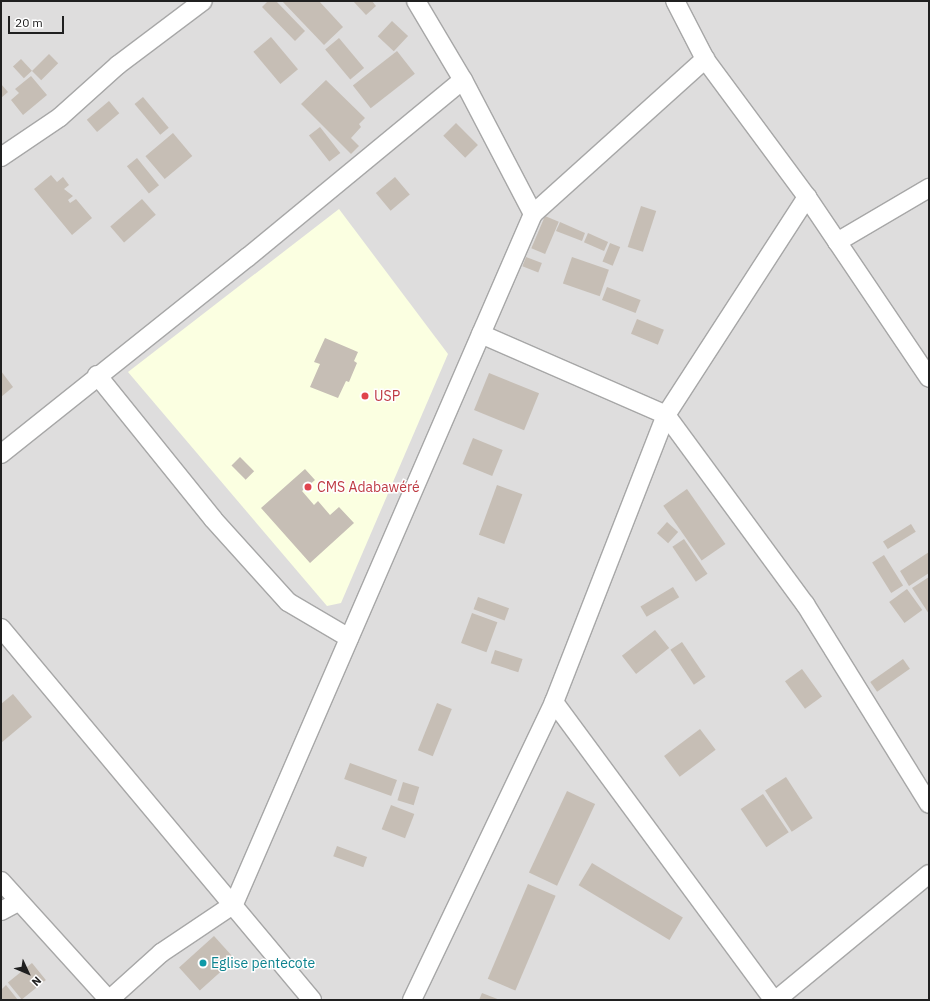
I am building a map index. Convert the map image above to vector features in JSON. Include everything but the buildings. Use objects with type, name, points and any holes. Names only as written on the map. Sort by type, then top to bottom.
[{"type":"street","points":[[2,152],[60,117],[118,65],[203,1]]},
{"type":"street","points":[[416,1],[463,80],[533,214]]},
{"type":"street","points":[[675,1],[705,59],[807,197],[929,378]]},
{"type":"street","points":[[1,881],[18,902],[109,1000],[161,953],[234,904],[533,214],[705,59]]},
{"type":"street","points":[[1,454],[97,375],[248,257],[463,80]]},
{"type":"street","points":[[837,242],[929,188]]},
{"type":"street","points":[[412,1000],[554,702],[666,415],[807,197]]},
{"type":"street","points":[[481,334],[666,415],[805,604],[929,804]]},
{"type":"street","points":[[97,375],[213,519],[288,602],[349,638]]},
{"type":"street","points":[[1,628],[234,904],[312,1000]]},
{"type":"street","points":[[554,702],[775,1000],[929,874]]},
{"type":"street","points":[[1,911],[18,902]]},
{"type":"shaded area","points":[[1,1],[929,1],[929,1000],[1,1000]]},
{"type":"shaded area","name":"CMS Adabawéré","points":[[339,209],[448,354],[341,603],[327,606],[128,372]]},
{"type":"place","name":"USP","points":[[365,396]]},
{"type":"place","name":"CMS Adabawéré","points":[[308,487]]},
{"type":"place","name":"Eglise pentecote","points":[[203,963]]}]
